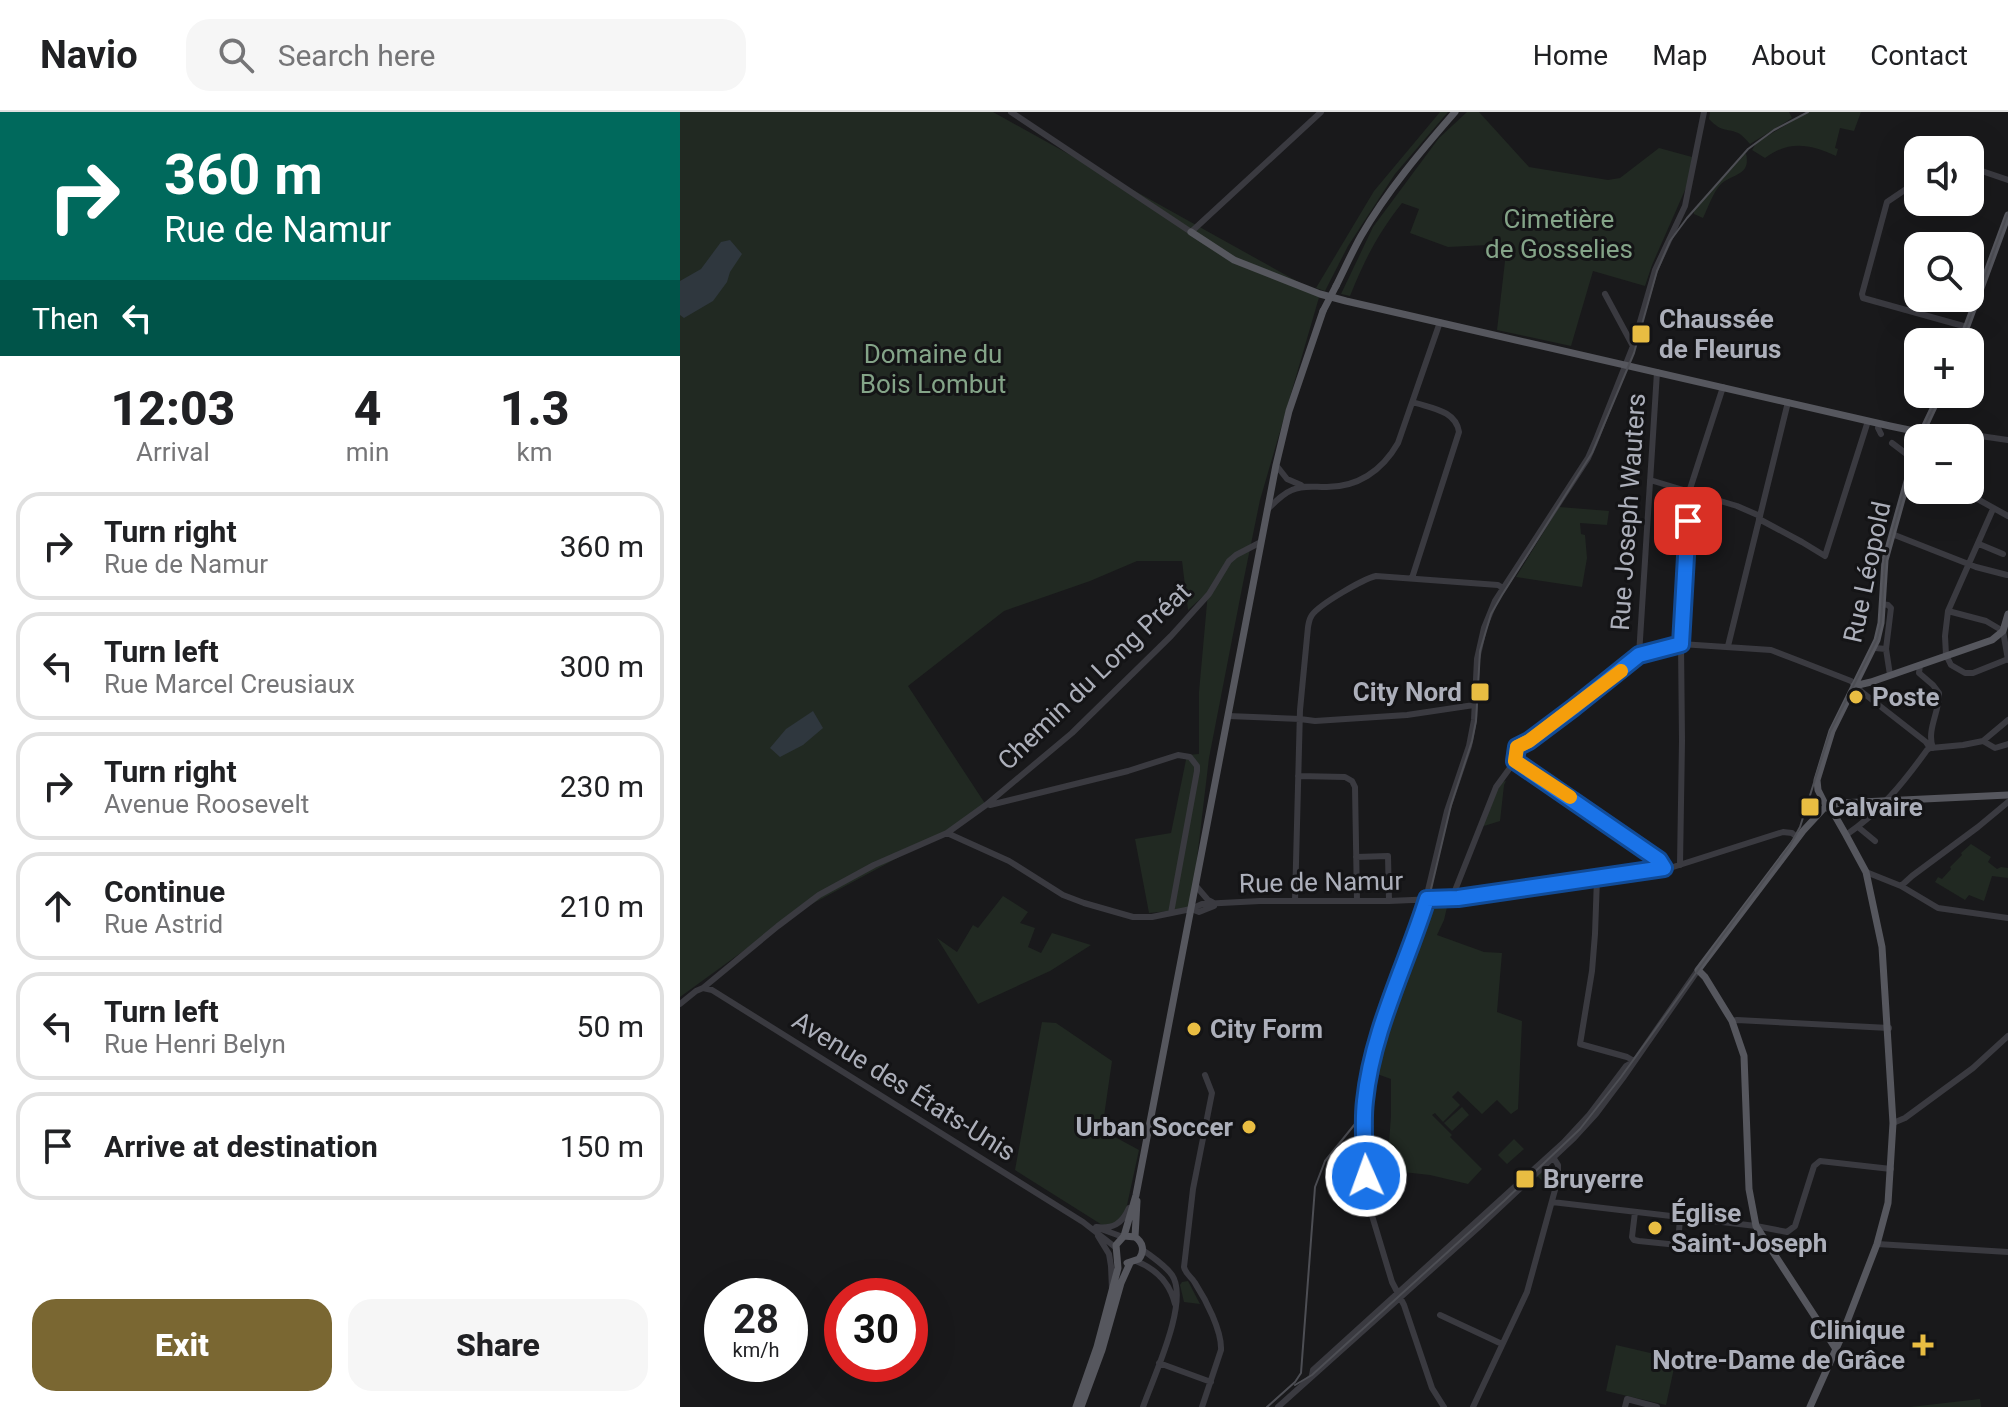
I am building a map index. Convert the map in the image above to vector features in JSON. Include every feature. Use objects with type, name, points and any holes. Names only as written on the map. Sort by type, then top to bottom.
[{"type":"main road","points":[[1078,1407],[1118,1268],[1115,1247],[1123,1236],[1136,1195],[1267,510],[1289,411],[1323,311],[1362,236],[1391,190],[1455,112]]},
{"type":"main road","points":[[1967,327],[2008,215]]},
{"type":"main road","points":[[1191,232],[1234,260],[1320,294],[1904,429]]},
{"type":"main road","name":"Rue Léopold","points":[[1826,806],[1816,785],[1831,733],[1875,648],[1880,631],[1884,568],[1904,496]]},
{"type":"main road","points":[[1854,686],[1983,644],[2003,631],[2008,614]]},
{"type":"main road","points":[[1836,1349],[1756,1226],[1749,1189],[1744,1056],[1732,1021],[1698,970],[1792,845],[1826,806],[2008,795]]},
{"type":"main road","points":[[1810,1407],[1877,1244],[1888,1203],[1893,1123],[1882,947],[1866,872],[1834,814],[1826,806]]},
{"type":"main road","points":[[1135,1237],[1136,1195]]},
{"type":"main road","points":[[1078,1407],[1102,1350],[1121,1283],[1143,1250],[1141,1242],[1135,1237],[1123,1236]]},
{"type":"main road","points":[[1118,1258],[1133,1262]]},
{"type":"street","points":[[1011,112],[1191,232],[1321,112]]},
{"type":"street","points":[[1445,123],[1448,112]]},
{"type":"street","points":[[1444,1407],[1432,1388],[1392,1282],[1370,1209],[1366,1180],[1365,1100],[1376,1045],[1427,899],[1447,811],[1473,731],[1480,642],[1503,588],[1588,458],[1633,346],[1655,270],[1688,195],[1704,112]]},
{"type":"street","points":[[1984,172],[2008,180]]},
{"type":"street","points":[[1904,190],[1887,202],[1863,298],[1967,327]]},
{"type":"street","points":[[1605,294],[1633,346]]},
{"type":"street","points":[[1267,510],[1290,491],[1305,487],[1342,486],[1369,476],[1391,456],[1440,322]]},
{"type":"street","name":"Rue Joseph Wauters","points":[[1639,655],[1657,372]]},
{"type":"street","points":[[1680,865],[1681,644],[1689,492],[1723,387]]},
{"type":"street","points":[[1412,578],[1459,432],[1458,424],[1449,415],[1413,402]]},
{"type":"street","points":[[1728,646],[1788,402]]},
{"type":"street","points":[[1650,480],[1737,506],[1825,556],[1867,421]]},
{"type":"street","points":[[1879,424],[1881,434]]},
{"type":"street","points":[[1984,437],[2008,440]]},
{"type":"street","points":[[1892,443],[1904,454]]},
{"type":"street","points":[[1276,465],[1287,479],[1305,487]]},
{"type":"street","points":[[1984,504],[2008,516]]},
{"type":"street","points":[[1948,611],[1986,621],[2003,631],[2008,660],[1965,673],[1951,665],[1946,655],[1948,611],[1993,509]]},
{"type":"street","points":[[1892,534],[1968,564],[2008,575]]},
{"type":"street","name":"Chemin du Long Préat","points":[[680,1004],[819,895],[874,865],[947,833],[986,805],[1072,733],[1171,636],[1209,594],[1232,558],[1261,542]]},
{"type":"street","points":[[1979,544],[2003,554]]},
{"type":"street","points":[[1295,901],[1300,719],[1308,627],[1312,614],[1365,579],[1385,576],[1498,585],[1503,588]]},
{"type":"street","points":[[1882,604],[1892,604],[1886,649],[1890,675]]},
{"type":"street","points":[[1452,898],[1499,781],[1515,761],[1517,747],[1573,708],[1639,655],[1681,644],[1776,651],[1850,681],[1930,744],[1963,745],[1983,741],[2008,720]]},
{"type":"street","points":[[1875,648],[1886,649]]},
{"type":"street","points":[[1846,835],[1888,801],[1930,744],[1940,698],[1933,685],[1919,673],[1920,665]]},
{"type":"street","points":[[1228,716],[1315,721],[1397,716],[1474,705]]},
{"type":"street","points":[[1983,741],[1995,748],[2008,744]]},
{"type":"street","points":[[986,805],[1128,771],[1178,755],[1190,757],[1197,771],[1171,913]]},
{"type":"street","points":[[1515,761],[1659,860],[1664,868]]},
{"type":"street","points":[[1298,776],[1345,777],[1355,787],[1357,901]]},
{"type":"street","points":[[1901,886],[2008,802]]},
{"type":"street","points":[[1858,827],[1875,841]]},
{"type":"street","name":"Rue de Namur","points":[[1196,886],[1208,900],[1220,905],[1452,898],[1680,865],[1783,832],[1792,833],[1798,838]]},
{"type":"street","points":[[947,833],[1009,861],[1063,895],[1133,917],[1152,917],[1191,909],[1199,912],[1220,905]]},
{"type":"street","points":[[1356,857],[1388,856],[1389,901]]},
{"type":"street","points":[[1866,872],[1901,886],[1938,908],[2008,918]]},
{"type":"street","points":[[1597,878],[1592,971],[1580,1044],[1634,1061]]},
{"type":"street","points":[[1278,1407],[1596,1114],[1698,970]]},
{"type":"street","name":"Avenue des États-Unis","points":[[703,988],[712,990],[1096,1230],[1115,1247]]},
{"type":"street","points":[[1732,1021],[1889,1028]]},
{"type":"street","points":[[1893,1123],[1905,1118],[1973,1068],[2008,1036]]},
{"type":"street","points":[[1202,1407],[1221,1350],[1214,1320],[1194,1280],[1185,1270],[1193,1189],[1212,1093],[1205,1075]]},
{"type":"street","points":[[1476,1406],[1527,1292],[1559,1173],[1558,1162],[1552,1155]]},
{"type":"street","points":[[1552,1202],[1787,1232],[1792,1230],[1816,1163],[1891,1169]]},
{"type":"street","points":[[1112,1290],[1109,1254],[1096,1230],[1117,1225],[1126,1216],[1136,1195]]},
{"type":"street","points":[[1635,1212],[1632,1237],[1639,1241],[1678,1245],[1680,1218]]},
{"type":"street","name":"Avenue des États-Unis","points":[[1096,1230],[1123,1236]]},
{"type":"street","points":[[1877,1244],[2008,1252]]},
{"type":"street","points":[[1143,1250],[1172,1276],[1178,1295],[1171,1328],[1143,1407]]},
{"type":"street","points":[[1133,1262],[1146,1265],[1165,1281],[1176,1307]]},
{"type":"street","points":[[1165,1281],[1185,1270]]},
{"type":"street","points":[[1440,1315],[1502,1344]]},
{"type":"street","points":[[1159,1363],[1211,1382]]},
{"type":"street","points":[[1625,1407],[1627,1399],[1657,1407]]},
{"type":"green space","name":"Domaine du Bois Lombut","points":[[680,112],[993,112],[1320,294],[1260,500],[1209,758],[1191,909],[1149,913],[1135,839],[1171,833],[1187,755],[1199,754],[1199,692],[1208,592],[1188,610],[1182,561],[1137,561],[1004,611],[908,686],[986,805],[940,835],[797,912],[680,997]]},
{"type":"green space","points":[[1440,112],[1448,112],[1395,174],[1348,246],[1325,291],[1316,288],[1374,191]]},
{"type":"green space","name":"Cimetière de Gosselies","points":[[1467,112],[1479,112],[1529,167],[1608,180],[1620,178],[1659,148],[1692,157],[1689,181],[1645,286],[1593,271],[1571,346],[1497,330],[1507,244],[1448,247],[1410,233],[1419,209],[1402,203],[1372,248],[1350,296],[1341,294],[1373,227],[1439,138]]},
{"type":"green space","points":[[1710,112],[1789,112],[1792,118],[1750,144],[1740,134],[1714,124],[1709,119]]},
{"type":"green space","points":[[1808,112],[1861,112],[1854,131],[1840,128],[1836,156],[1800,146],[1783,148],[1765,158],[1752,150],[1757,142]]},
{"type":"green space","points":[[1746,153],[1744,170],[1718,187],[1703,218],[1694,214],[1698,206]]},
{"type":"green space","points":[[1559,507],[1609,511],[1607,525],[1580,523],[1581,534],[1585,535],[1587,558],[1582,587],[1516,577]]},
{"type":"green space","points":[[1506,781],[1500,821],[1484,826],[1482,823],[1501,782]]},
{"type":"green space","points":[[1971,844],[1991,857],[1988,862],[1997,869],[2008,868],[2008,878],[1992,876],[1984,901],[1969,895],[1965,900],[1935,882],[1938,877],[1942,879]]},
{"type":"green space","points":[[1003,896],[1028,912],[1020,923],[1035,928],[1028,947],[1041,953],[1052,933],[1091,945],[1050,971],[978,1004],[937,938],[957,952],[973,925],[978,928]]},
{"type":"green space","points":[[1448,903],[1437,935],[1484,952],[1502,953],[1497,1012],[1522,1021],[1518,1109],[1511,1114],[1497,1100],[1482,1114],[1458,1091],[1452,1097],[1460,1105],[1443,1122],[1435,1113],[1432,1115],[1482,1169],[1468,1184],[1403,1172],[1388,1156],[1391,1079],[1377,1074],[1405,974],[1430,905]]},
{"type":"green space","points":[[1042,1022],[1056,1023],[1112,1061],[1102,1130],[1139,1150],[1124,1219],[1107,1228],[1015,1170]]},
{"type":"green space","points":[[1462,1107],[1469,1115],[1452,1131],[1444,1123]]},
{"type":"green space","points":[[1514,1139],[1524,1149],[1507,1164],[1498,1155]]},
{"type":"green space","points":[[1548,1166],[1553,1167],[1556,1173],[1553,1191],[1537,1176]]},
{"type":"green space","points":[[1188,1281],[1200,1304],[1184,1302],[1180,1285]]},
{"type":"green space","points":[[1616,1345],[1676,1359],[1666,1405],[1606,1391]]},
{"type":"green space","points":[[1980,1399],[1981,1407],[1910,1407]]},
{"type":"shaded area","points":[[730,240],[742,254],[727,282],[713,301],[684,318],[680,315],[680,281],[701,269],[721,242]]},
{"type":"shaded area","points":[[813,711],[823,728],[803,745],[780,757],[770,748],[786,729]]},
{"type":"tram line","points":[[1267,1407],[1301,1373],[1315,1187],[1325,1161],[1363,1111],[1379,1041],[1427,906],[1451,805],[1472,741],[1480,651],[1491,614],[1592,453],[1634,353],[1657,271],[1670,241],[1748,149],[1774,130],[1808,112]]},
{"type":"tram line","points":[[1966,328],[2008,213]]},
{"type":"tram line","points":[[1926,424],[1933,408]]},
{"type":"tram line","points":[[1295,1385],[1312,1375],[1580,1129],[1789,847],[1800,827],[1830,732],[1877,639],[1885,560],[1904,491]]},
{"type":"slow traffic","points":[[1570,797],[1515,761],[1517,747],[1621,671]]},
{"type":"place","name":"Chaussée de Fleurus","points":[[1641,334]]},
{"type":"place","name":"City Nord","points":[[1480,692]]},
{"type":"place","name":"Poste","points":[[1856,697]]},
{"type":"place","name":"Calvaire","points":[[1810,807]]},
{"type":"place","name":"City Form","points":[[1194,1029]]},
{"type":"place","name":"Urban Soccer","points":[[1249,1127]]},
{"type":"place","name":"Bruyerre","points":[[1525,1179]]},
{"type":"place","name":"Église Saint-Joseph","points":[[1655,1228]]},
{"type":"place","name":"Clinique Notre-Dame de Grâce","points":[[1923,1345]]},
{"type":"route","points":[[1366,1176],[1365,1100],[1372,1060],[1427,899],[1458,898],[1664,868],[1662,862],[1515,761],[1517,747],[1573,708],[1639,655],[1681,644],[1688,521]]}]
